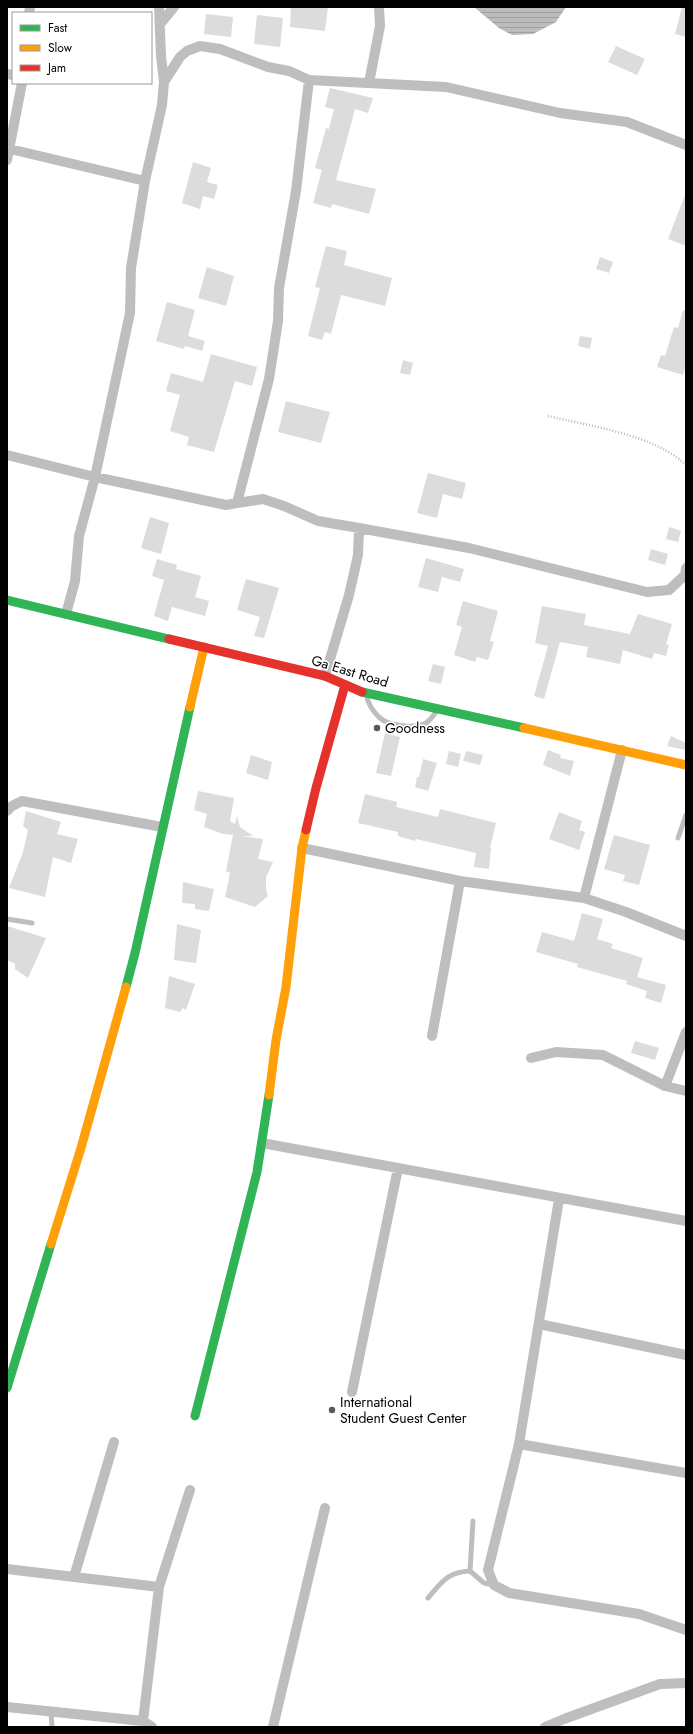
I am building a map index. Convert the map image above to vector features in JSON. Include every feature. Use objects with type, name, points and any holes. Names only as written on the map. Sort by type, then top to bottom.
[{"type":"street","points":[[66,614],[75,581],[79,536],[95,477],[130,313],[131,268],[145,181],[162,105],[164,82],[159,7]]},
{"type":"street","points":[[160,24],[174,7]]},
{"type":"street","points":[[369,83],[380,26],[379,7]]},
{"type":"street","points":[[164,82],[180,57],[187,51],[200,46],[220,49],[268,67],[289,71],[309,80],[446,87],[560,113],[627,122],[686,145]]},
{"type":"street","points":[[237,503],[270,379],[278,321],[279,288],[296,191],[309,80]]},
{"type":"street","points":[[7,160],[22,84]]},
{"type":"street","points":[[10,150],[145,181]]},
{"type":"street","points":[[7,455],[95,477],[226,505],[263,499],[284,506],[318,521],[469,548],[647,592],[669,590],[685,575],[686,568]]},
{"type":"street","points":[[325,676],[349,594],[358,555],[359,528]]},
{"type":"street","name":"Ga East Road","points":[[7,600],[325,676],[366,693],[439,708],[686,765]]},
{"type":"street","points":[[7,1388],[81,1148],[129,975],[204,647]]},
{"type":"street","points":[[195,1416],[257,1172],[276,1040],[286,987],[302,848],[316,788],[345,685]]},
{"type":"street","points":[[584,898],[622,750]]},
{"type":"street","points":[[7,811],[12,806],[22,801],[162,828]]},
{"type":"street","points":[[302,848],[460,881],[584,898],[626,912],[686,936]]},
{"type":"street","points":[[432,1036],[460,881]]},
{"type":"street","points":[[665,1086],[686,1032]]},
{"type":"street","points":[[531,1058],[556,1052],[603,1055],[665,1086],[686,1091]]},
{"type":"street","points":[[262,1143],[686,1221]]},
{"type":"street","points":[[352,1392],[398,1168]]},
{"type":"street","points":[[559,1198],[519,1444],[488,1570],[494,1585],[509,1593],[639,1614],[686,1630]]},
{"type":"street","points":[[539,1324],[686,1355]]},
{"type":"street","points":[[74,1577],[114,1442]]},
{"type":"street","points":[[519,1444],[686,1473]]},
{"type":"street","points":[[143,1722],[159,1586],[190,1490]]},
{"type":"street","points":[[272,1727],[325,1508]]},
{"type":"street","points":[[7,1569],[159,1586]]},
{"type":"street","points":[[545,1727],[660,1684],[686,1683]]},
{"type":"street","points":[[7,1707],[143,1722],[152,1727]]},
{"type":"lane","points":[[366,693],[368,705],[381,720],[406,727],[416,727],[428,722],[439,708]]},
{"type":"lane","points":[[678,838],[686,815]]},
{"type":"lane","points":[[7,919],[32,923]]},
{"type":"lane","points":[[470,1571],[473,1522]]},
{"type":"lane","points":[[428,1598],[451,1574],[460,1571],[470,1571],[484,1583],[494,1585]]},
{"type":"lane","points":[[51,1712],[52,1727]]},
{"type":"path","points":[[548,416],[622,433],[665,450],[686,465]]},
{"type":"shaded area","points":[[474,7],[566,7],[556,22],[533,34],[512,35],[499,28]]},
{"type":"building","points":[[291,7],[328,7],[325,31],[290,27]]},
{"type":"building","points":[[682,7],[686,7],[686,37],[675,34]]},
{"type":"building","points":[[206,14],[233,17],[231,37],[204,34]]},
{"type":"building","points":[[257,15],[283,18],[280,47],[254,44]]},
{"type":"building","points":[[616,46],[645,59],[637,75],[608,62]]},
{"type":"building","points":[[330,88],[373,98],[368,113],[355,109],[336,180],[376,189],[369,214],[332,204],[331,208],[313,203],[322,170],[315,168],[326,128],[329,129],[334,109],[325,107]]},
{"type":"building","points":[[193,162],[211,168],[207,182],[218,185],[214,199],[203,196],[200,209],[182,203]]},
{"type":"building","points":[[686,195],[686,246],[668,239]]},
{"type":"building","points":[[326,246],[347,251],[344,265],[392,278],[385,306],[341,295],[331,334],[325,332],[322,340],[308,336],[320,288],[315,287]]},
{"type":"building","points":[[600,257],[613,262],[609,273],[596,269]]},
{"type":"building","points":[[207,267],[234,276],[226,306],[198,298]]},
{"type":"building","points":[[167,302],[195,310],[188,336],[205,341],[202,351],[185,346],[184,349],[156,341]]},
{"type":"building","points":[[683,310],[686,311],[686,365],[683,375],[657,367],[661,355],[665,356],[674,327],[678,328]]},
{"type":"building","points":[[580,336],[592,338],[590,349],[578,346]]},
{"type":"building","points":[[211,354],[257,367],[252,386],[235,381],[214,452],[187,445],[189,437],[170,431],[180,395],[166,391],[171,373],[203,382]]},
{"type":"building","points":[[403,360],[413,363],[410,375],[400,373]]},
{"type":"building","points":[[286,401],[330,412],[321,443],[278,432]]},
{"type":"building","points":[[428,473],[466,483],[462,499],[443,494],[437,518],[417,513]]},
{"type":"building","points":[[150,517],[169,523],[161,554],[141,548]]},
{"type":"building","points":[[669,527],[681,531],[678,542],[666,539]]},
{"type":"building","points":[[651,549],[668,554],[665,565],[648,560]]},
{"type":"building","points":[[426,558],[464,569],[460,582],[442,577],[438,592],[418,587]]},
{"type":"building","points":[[157,559],[177,565],[176,569],[201,576],[195,597],[209,601],[205,616],[172,607],[168,621],[154,616],[164,580],[152,576]]},
{"type":"building","points":[[246,579],[279,588],[264,638],[254,636],[260,617],[237,610]]},
{"type":"building","points":[[463,601],[498,611],[490,641],[494,642],[488,660],[477,657],[475,662],[454,655],[462,627],[456,625]]},
{"type":"building","points":[[542,606],[586,614],[584,625],[630,634],[638,614],[672,624],[666,644],[669,645],[666,656],[654,653],[652,659],[623,650],[620,664],[586,657],[588,647],[560,642],[544,699],[534,696],[548,646],[535,643]]},
{"type":"building","points":[[433,664],[445,667],[441,684],[428,681]]},
{"type":"building","points":[[385,733],[400,737],[391,776],[376,773]]},
{"type":"building","points":[[671,736],[686,743],[686,750],[667,746]]},
{"type":"building","points":[[548,750],[561,755],[560,758],[574,761],[570,776],[543,765]]},
{"type":"building","points":[[449,751],[461,754],[458,767],[446,764]]},
{"type":"building","points":[[466,751],[483,755],[480,765],[463,761]]},
{"type":"building","points":[[251,755],[272,762],[268,780],[246,773]]},
{"type":"building","points":[[423,759],[437,763],[428,791],[415,787]]},
{"type":"building","points":[[198,791],[234,798],[230,821],[235,824],[237,816],[240,827],[253,836],[242,836],[263,839],[258,859],[273,862],[266,877],[266,889],[268,896],[255,907],[225,897],[230,873],[226,871],[233,835],[223,834],[204,827],[207,814],[194,810]]},
{"type":"building","points":[[365,794],[397,802],[396,807],[438,817],[440,809],[496,823],[490,848],[489,869],[474,867],[476,853],[416,839],[415,841],[398,836],[398,832],[358,823]]},
{"type":"building","points":[[26,811],[61,822],[57,834],[78,839],[71,863],[53,857],[45,897],[9,888],[23,852],[28,830],[23,826]]},
{"type":"building","points":[[559,812],[582,821],[579,830],[585,832],[579,850],[549,839]]},
{"type":"building","points":[[614,835],[650,845],[639,885],[623,881],[625,875],[604,869]]},
{"type":"building","points":[[183,882],[214,889],[209,911],[195,909],[195,904],[182,903]]},
{"type":"building","points":[[582,913],[603,919],[597,939],[613,944],[611,948],[643,958],[637,977],[666,985],[661,1003],[645,998],[647,991],[626,984],[627,981],[577,967],[578,964],[536,952],[542,932],[574,941]]},
{"type":"building","points":[[177,924],[201,930],[196,963],[174,960]]},
{"type":"building","points":[[7,926],[46,938],[28,978],[15,969],[15,964],[7,960]]},
{"type":"building","points":[[169,976],[195,984],[186,1010],[183,1008],[180,1012],[165,1008]]},
{"type":"building","points":[[635,1041],[659,1048],[655,1060],[631,1053]]},
{"type":"traffic: fast","points":[[7,600],[169,639]]},
{"type":"traffic: fast","points":[[362,692],[524,728]]},
{"type":"traffic: fast","points":[[126,987],[190,707]]},
{"type":"traffic: fast","points":[[195,1416],[257,1172],[269,1095]]},
{"type":"traffic: fast","points":[[7,1388],[51,1244]]},
{"type":"traffic: slow","points":[[190,707],[204,647]]},
{"type":"traffic: slow","points":[[524,728],[686,765]]},
{"type":"traffic: slow","points":[[269,1095],[276,1040],[286,987],[302,848],[306,830]]},
{"type":"traffic: slow","points":[[51,1244],[81,1148],[126,987]]},
{"type":"traffic: jam","points":[[169,639],[325,676],[362,692]]},
{"type":"traffic: jam","points":[[306,830],[316,788],[345,685]]},
{"type":"place","name":"Goodness","points":[[377,728]]},
{"type":"place","name":"International Student Guest Center","points":[[332,1410]]}]
